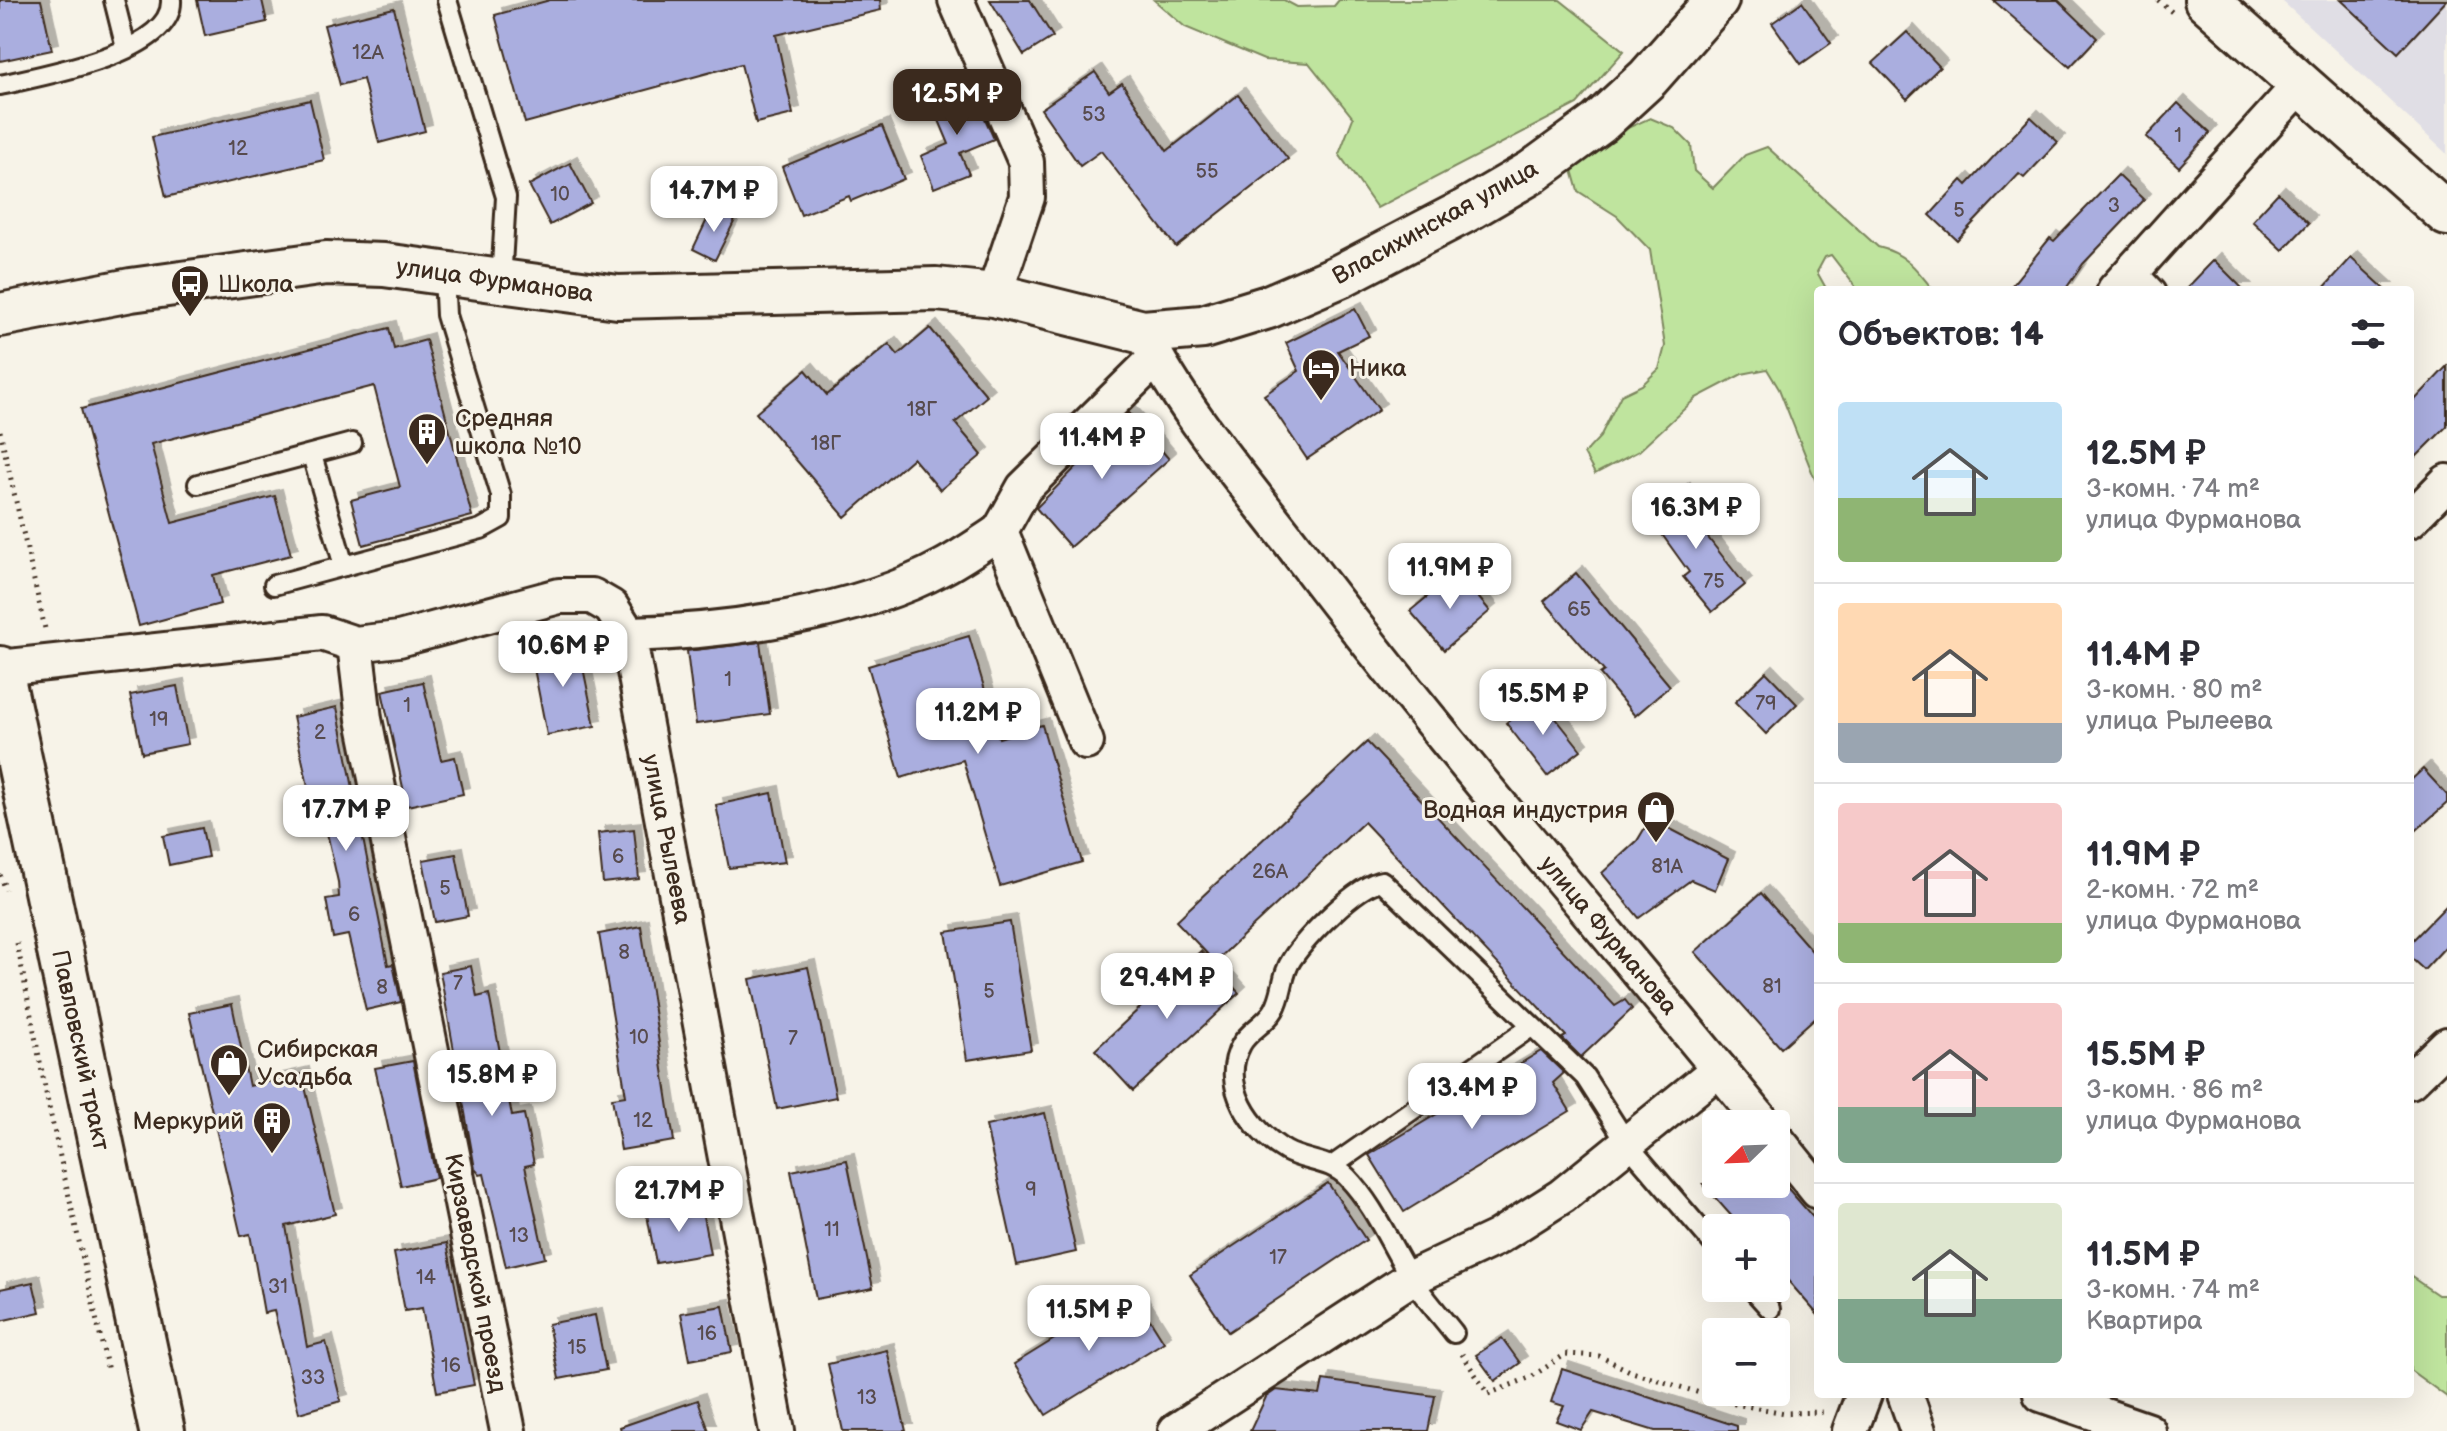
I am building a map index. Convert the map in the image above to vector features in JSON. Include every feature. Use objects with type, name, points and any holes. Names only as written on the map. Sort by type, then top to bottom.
[{"type":"main road","name":"Павловский тракт","points":[[0,669],[162,1431]]},
{"type":"street","points":[[956,0],[1026,162],[1027,197],[994,295]]},
{"type":"street","name":"Власихинская улица","points":[[1150,345],[1268,307],[1340,276],[1532,172],[1599,123],[1648,78],[1717,0]]},
{"type":"street","points":[[2206,0],[2447,214]]},
{"type":"street","points":[[2135,283],[2301,84]]},
{"type":"street","name":"улица Фурманова","points":[[0,315],[131,290],[326,263],[384,265],[618,297],[936,289],[994,295],[1150,345],[1354,626],[1753,1110]]},
{"type":"street","points":[[0,669],[322,633],[355,644],[399,639],[559,596],[592,596],[611,607],[628,634],[691,633],[817,612],[942,568],[1000,531],[1024,488],[1150,345]]},
{"type":"street","points":[[2414,516],[2447,482]]},
{"type":"street","points":[[1000,531],[1086,742]]},
{"type":"street","name":"улица Рылеева","points":[[628,634],[777,1431]]},
{"type":"street","name":"Кирзаводской проезд","points":[[355,644],[364,719],[508,1431]]},
{"type":"street","points":[[2414,1077],[2447,1045]]},
{"type":"street","points":[[1176,1431],[1411,1278],[1496,1238],[1562,1196],[1629,1146],[1719,1069]]},
{"type":"street","points":[[1790,1156],[1814,1186]]},
{"type":"street","points":[[1906,1398],[1918,1431]]},
{"type":"street","points":[[2053,1398],[2148,1431]]},
{"type":"lane","points":[[114,0],[126,48]]},
{"type":"lane","points":[[0,85],[99,61],[126,48],[156,33],[171,9],[171,0]]},
{"type":"lane","points":[[452,1],[506,197],[501,283]]},
{"type":"lane","points":[[274,585],[481,529],[501,518],[501,495],[446,315],[444,275]]},
{"type":"lane","points":[[198,484],[352,443]]},
{"type":"lane","points":[[312,455],[344,566]]},
{"type":"lane","points":[[1454,1333],[1411,1278],[1372,1209],[1347,1177],[1332,1166],[1286,1151],[1250,1120],[1233,1085],[1232,1063],[1242,1042],[1273,1012],[1282,991],[1283,972],[1294,955],[1354,895],[1382,881],[1585,1077],[1629,1146],[1702,1231]]},
{"type":"lane","points":[[1332,1166],[1531,1027]]},
{"type":"lane","points":[[1764,1302],[1770,1309]]},
{"type":"path","points":[[0,431],[53,663]]},
{"type":"path","points":[[0,875],[7,892]]},
{"type":"path","points":[[16,938],[48,1103],[111,1384]]},
{"type":"path","points":[[1454,1333],[1466,1365],[1488,1394],[1531,1377],[1566,1354],[1577,1354],[1599,1356],[1632,1372],[1735,1404],[1785,1413],[1856,1412]]},
{"type":"shaded area","points":[[2281,0],[2447,0],[2447,154]]},
{"type":"green space","points":[[1154,0],[1284,0],[1297,7],[1334,6],[1339,0],[1560,0],[1624,51],[1577,104],[1377,208],[1339,154],[1353,118],[1309,63],[1264,60],[1185,27]]},
{"type":"green space","points":[[1650,118],[1674,128],[1691,145],[1694,171],[1713,188],[1745,155],[1767,147],[1878,247],[1896,253],[1910,263],[1930,286],[1855,286],[1831,255],[1825,257],[1817,272],[1825,286],[1814,286],[1814,477],[1779,389],[1767,369],[1742,374],[1696,398],[1639,451],[1595,474],[1584,454],[1600,437],[1621,395],[1642,385],[1659,369],[1665,346],[1650,250],[1617,216],[1578,191],[1572,170],[1607,137]]},
{"type":"green space","points":[[2414,1279],[2438,1295],[2447,1295],[2447,1397],[2414,1373]]},
{"type":"building","points":[[0,0],[41,0],[52,50],[0,61]]},
{"type":"building","points":[[197,0],[262,0],[267,22],[205,36]]},
{"type":"building","points":[[550,0],[880,0],[881,10],[776,35],[793,114],[756,123],[741,64],[525,123],[495,15]]},
{"type":"building","points":[[990,0],[1030,0],[1053,37],[1024,55]]},
{"type":"building","points":[[1993,0],[2058,0],[2097,38],[2070,67]]},
{"type":"building","points":[[2341,0],[2447,0],[2398,53]]},
{"type":"building","points":[[1802,2],[1831,43],[1801,64],[1772,23]]},
{"type":"building","points":[[394,8],[425,131],[379,143],[363,79],[340,85],[324,25]]},
{"type":"building","points":[[1907,32],[1940,67],[1907,99],[1873,63]]},
{"type":"building","points":[[1095,72],[1109,92],[1122,83],[1167,151],[1238,95],[1288,159],[1176,247],[1101,151],[1080,166],[1041,109]]},
{"type":"building","points":[[972,89],[994,139],[960,153],[969,174],[934,188],[921,156],[949,144],[933,106]]},
{"type":"building","points":[[310,100],[324,160],[166,197],[152,137]]},
{"type":"building","points":[[2178,103],[2210,133],[2179,167],[2146,137]]},
{"type":"building","points":[[2031,117],[2058,142],[2024,178],[2019,174],[1957,240],[1930,215],[1962,180],[1967,185]]},
{"type":"building","points":[[882,126],[904,179],[851,201],[849,196],[801,215],[782,167]]},
{"type":"building","points":[[570,163],[591,203],[550,225],[529,185]]},
{"type":"building","points":[[2118,175],[2144,200],[2083,264],[2068,286],[2011,286],[2050,238],[2054,241]]},
{"type":"building","points":[[2278,193],[2309,223],[2283,250],[2252,221]]},
{"type":"building","points":[[712,209],[735,220],[715,260],[693,249]]},
{"type":"building","points":[[2351,258],[2382,286],[2326,286]]},
{"type":"building","points":[[2214,260],[2240,286],[2189,286]]},
{"type":"building","name":"Ника","points":[[1355,309],[1369,336],[1338,351],[1379,410],[1307,459],[1264,395],[1299,371],[1286,343]]},
{"type":"building","name":"Средняя школа №10","points":[[389,328],[394,349],[426,340],[472,516],[363,545],[351,500],[400,487],[374,386],[151,444],[172,523],[275,496],[291,555],[213,575],[220,604],[139,626],[81,409]]},
{"type":"building","points":[[930,328],[987,396],[955,423],[982,455],[940,490],[913,458],[845,517],[756,413],[806,370],[827,395],[889,344],[898,355]]},
{"type":"building","points":[[2447,366],[2447,426],[2414,459],[2414,401]]},
{"type":"building","points":[[1129,413],[1169,459],[1070,547],[1036,508]]},
{"type":"building","points":[[1683,489],[1709,525],[1702,530],[1745,585],[1712,612],[1683,577],[1689,572],[1648,515]]},
{"type":"building","points":[[1457,572],[1490,611],[1444,650],[1410,611]]},
{"type":"building","points":[[1576,573],[1670,686],[1635,716],[1600,674],[1604,671],[1544,601]]},
{"type":"building","points":[[969,636],[999,738],[1042,725],[1082,862],[1000,886],[963,760],[901,778],[868,666]]},
{"type":"building","points":[[760,642],[770,714],[696,724],[687,651]]},
{"type":"building","points":[[578,643],[595,726],[547,735],[531,653]]},
{"type":"building","points":[[1766,672],[1797,704],[1766,734],[1735,702]]},
{"type":"building","points":[[423,682],[441,760],[455,757],[463,794],[407,806],[382,691]]},
{"type":"building","points":[[177,686],[188,744],[142,753],[130,695]]},
{"type":"building","points":[[1539,697],[1581,750],[1547,776],[1506,723]]},
{"type":"building","points":[[337,707],[388,965],[393,964],[401,1002],[366,1010],[348,935],[333,938],[326,899],[339,897],[338,882],[325,824],[312,827],[305,792],[309,791],[293,717]]},
{"type":"building","points":[[1367,742],[1615,1006],[1625,1000],[1632,1009],[1581,1057],[1562,1038],[1566,1036],[1364,822],[1215,962],[1176,921]]},
{"type":"building","points":[[2423,769],[2447,795],[2447,803],[2414,832],[2414,777]]},
{"type":"building","points":[[772,793],[785,862],[729,868],[716,805]]},
{"type":"building","points":[[1659,823],[1728,859],[1715,890],[1691,880],[1639,918],[1602,873],[1637,841],[1646,826]]},
{"type":"building","points":[[202,828],[208,857],[169,865],[163,836]]},
{"type":"building","points":[[634,829],[639,879],[603,883],[598,833]]},
{"type":"building","points":[[456,854],[468,916],[435,922],[423,860]]},
{"type":"building","points":[[1761,893],[1814,953],[1814,1019],[1781,1048],[1695,952]]},
{"type":"building","points":[[2447,905],[2447,945],[2424,970],[2414,961],[2414,939]]},
{"type":"building","points":[[1010,922],[1031,1050],[967,1060],[946,932]]},
{"type":"building","points":[[641,926],[674,1141],[621,1150],[612,1098],[626,1096],[599,934]]},
{"type":"building","points":[[1201,951],[1239,993],[1133,1091],[1095,1050]]},
{"type":"building","points":[[471,966],[477,997],[489,994],[512,1116],[524,1114],[534,1164],[525,1166],[545,1258],[506,1267],[484,1174],[480,1175],[475,1169],[440,972]]},
{"type":"building","points":[[808,967],[836,1097],[777,1109],[750,979]]},
{"type":"building","points":[[232,1004],[249,1086],[302,1074],[335,1214],[286,1226],[307,1347],[326,1342],[341,1401],[299,1413],[274,1311],[264,1313],[250,1234],[241,1236],[189,1013]]},
{"type":"building","points":[[1541,1051],[1564,1073],[1553,1083],[1570,1111],[1404,1212],[1369,1155]]},
{"type":"building","points":[[413,1061],[436,1178],[401,1186],[375,1068]]},
{"type":"building","points":[[1045,1113],[1076,1252],[1017,1265],[986,1126]]},
{"type":"building","points":[[847,1160],[873,1288],[816,1299],[791,1171]]},
{"type":"building","points":[[1328,1183],[1366,1240],[1228,1332],[1190,1275]]},
{"type":"building","points":[[1790,1191],[1814,1218],[1814,1310],[1790,1283],[1790,1214],[1730,1214],[1715,1198],[1790,1198]]},
{"type":"building","points":[[701,1205],[710,1254],[656,1263],[647,1215]]},
{"type":"building","points":[[447,1243],[474,1385],[437,1392],[422,1308],[405,1311],[394,1253]]},
{"type":"building","points":[[33,1282],[40,1312],[0,1321],[0,1289]]},
{"type":"building","points":[[1132,1291],[1164,1342],[1046,1415],[1014,1364]]},
{"type":"building","points":[[723,1306],[732,1352],[690,1360],[681,1313]]},
{"type":"building","points":[[595,1315],[606,1370],[559,1379],[548,1324]]},
{"type":"building","points":[[1502,1338],[1520,1363],[1495,1381],[1476,1355]]},
{"type":"building","points":[[887,1350],[906,1431],[843,1431],[828,1364]]},
{"type":"building","points":[[1562,1369],[1737,1426],[1737,1431],[1655,1431],[1593,1412],[1581,1430],[1556,1421],[1564,1406],[1551,1402]]},
{"type":"building","points":[[1323,1380],[1435,1396],[1428,1431],[1250,1431],[1266,1397],[1276,1390],[1320,1395]]},
{"type":"building","points":[[698,1400],[709,1431],[621,1431],[620,1427]]},
{"type":"place","name":"Школа","points":[[190,318]]},
{"type":"place","name":"Ника","points":[[1321,402]]},
{"type":"place","name":"Средняя школа №10","points":[[427,466]]},
{"type":"place","name":"Водная индустрия","points":[[1656,844]]},
{"type":"place","name":"Сибирская Усадьба","points":[[229,1097]]},
{"type":"place","name":"Меркурий","points":[[272,1155]]}]
